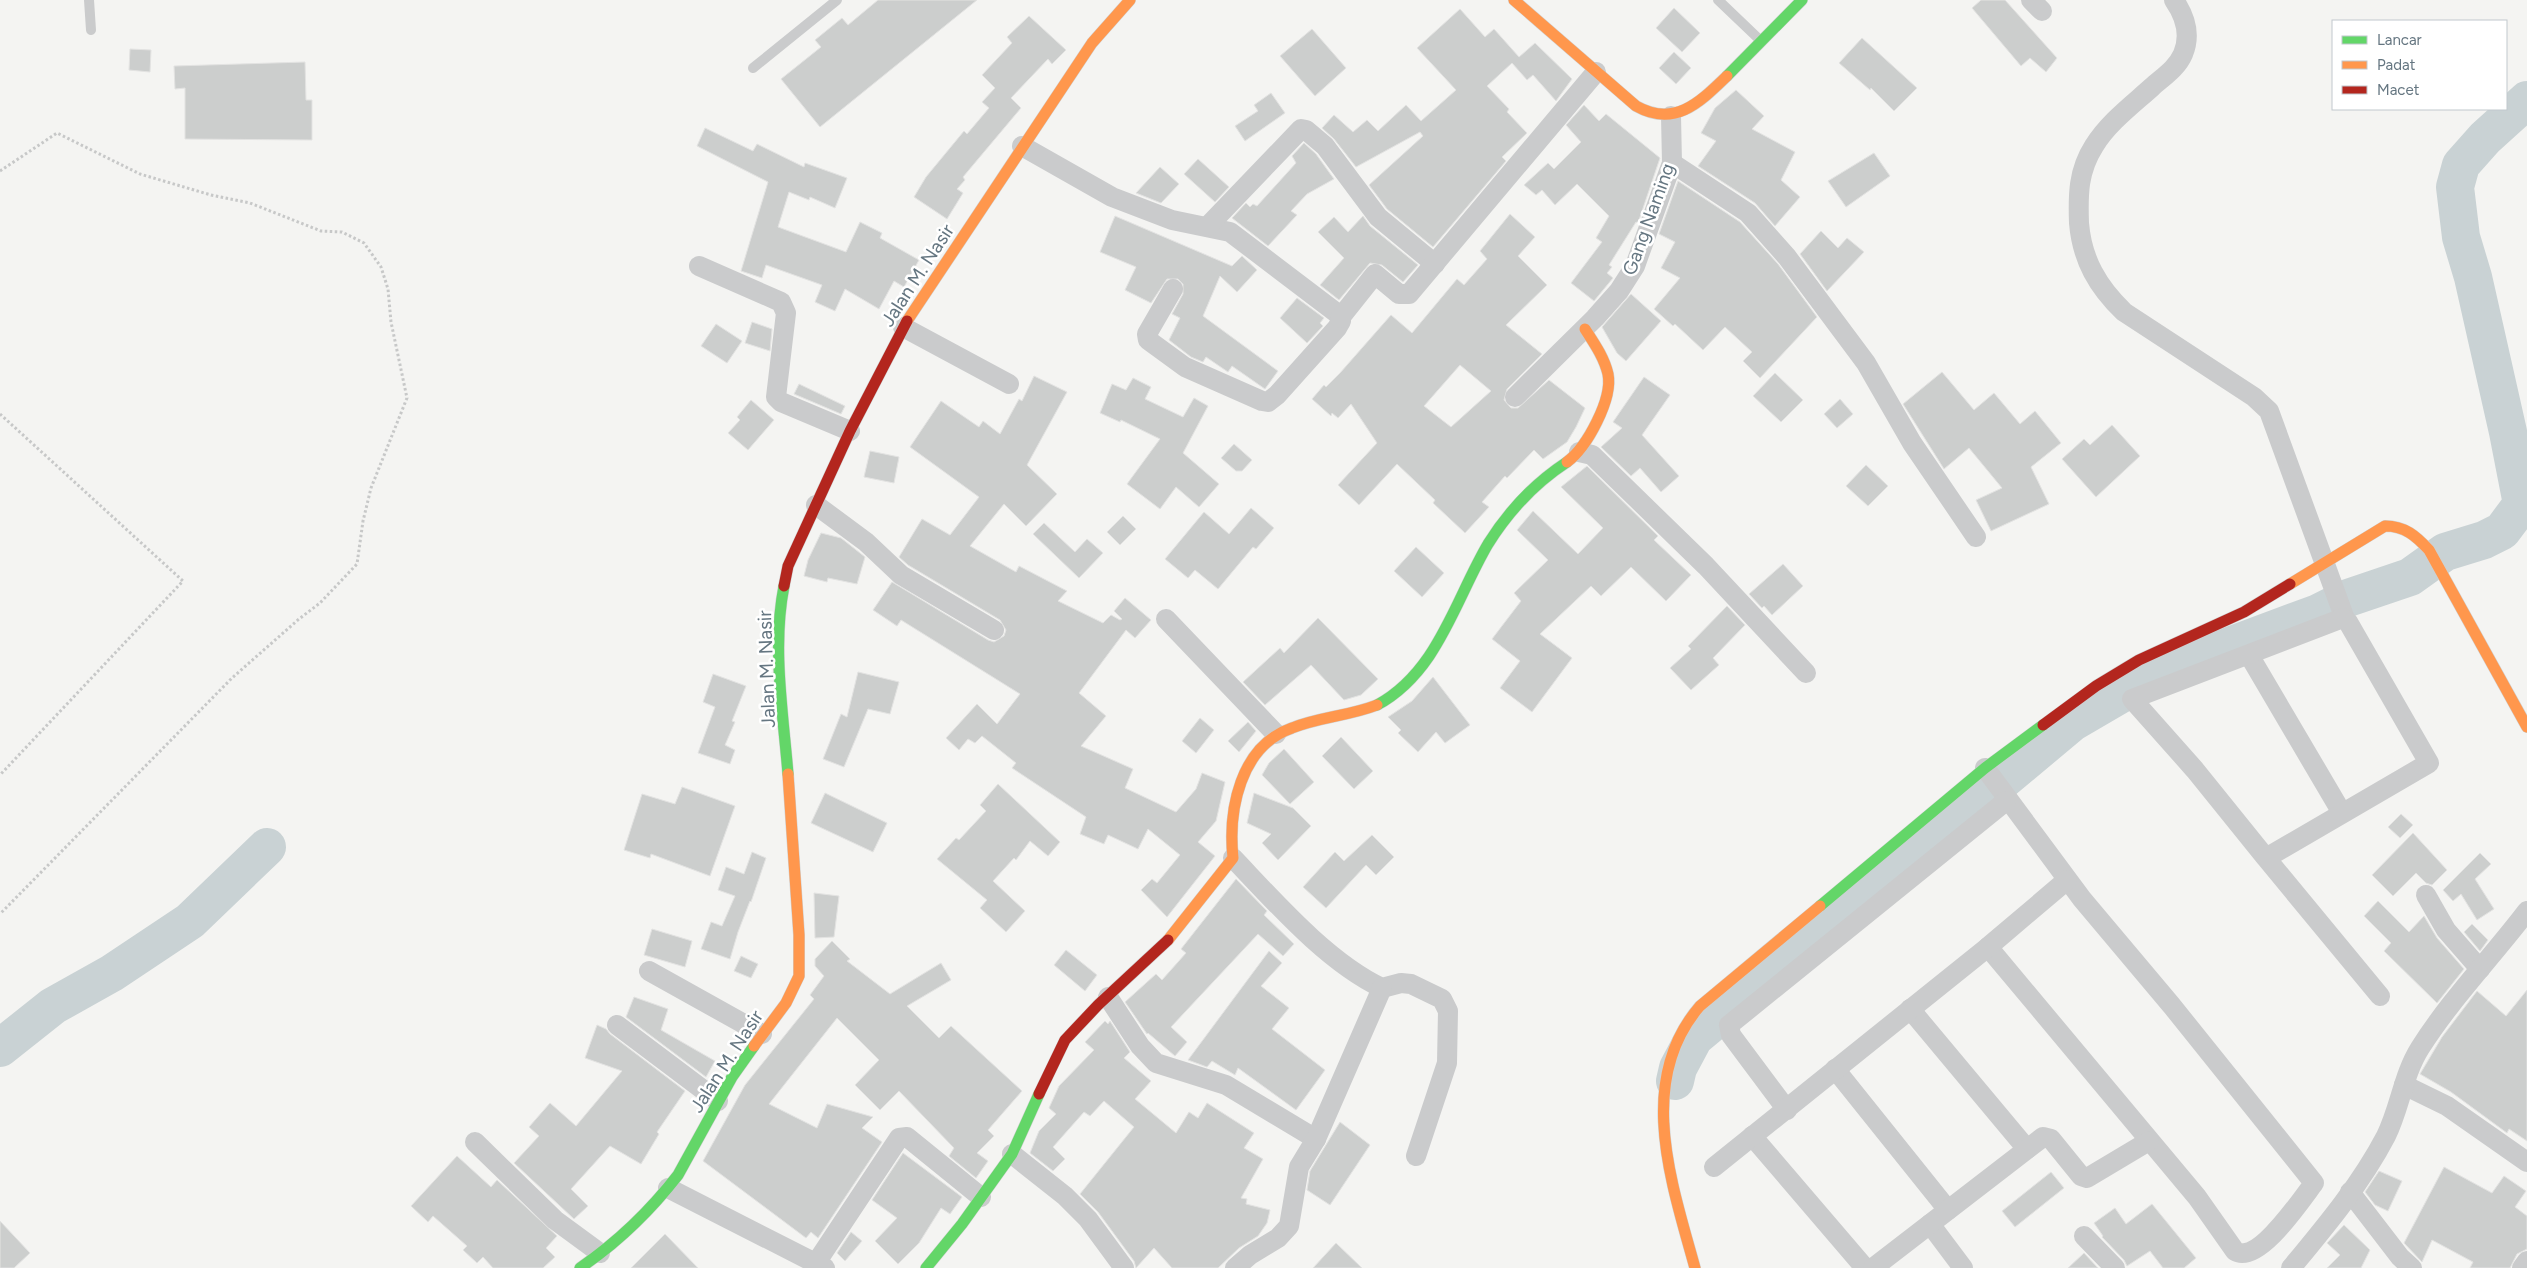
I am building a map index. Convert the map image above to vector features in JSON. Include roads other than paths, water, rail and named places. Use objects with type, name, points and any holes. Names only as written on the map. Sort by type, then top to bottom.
[{"type":"street","name":"Jalan M. Nasir","points":[[580,1268],[630,1228],[678,1175],[718,1101],[737,1070],[786,1003],[799,976],[799,936],[778,636],[779,612],[788,566],[850,431],[903,327],[1022,146],[1092,44],[1130,0]]},
{"type":"street","points":[[1514,0],[1636,106],[1655,114],[1671,116],[1700,102],[1802,0]]},
{"type":"street","points":[[2174,0],[2187,31],[2183,55],[2173,68],[2127,109],[2102,136],[2083,168],[2078,182],[2083,251],[2097,282],[2107,296],[2124,312],[2254,397],[2269,411],[2345,619],[2430,762],[2266,858]]},
{"type":"street","points":[[1173,289],[1147,334],[1148,340],[1184,367],[1268,402],[1277,395],[1337,328],[1340,318],[1375,274],[1399,294],[1409,294],[1596,72]]},
{"type":"street","name":"Gang Naming","points":[[1515,397],[1585,329],[1619,291],[1635,266],[1672,163],[1671,116]]},
{"type":"street","points":[[1208,226],[1300,129],[1306,130],[1325,146],[1378,217],[1436,264]]},
{"type":"street","points":[[1022,146],[1112,198],[1172,220],[1230,232],[1340,318]]},
{"type":"street","points":[[1672,163],[1748,213],[1787,257],[1866,363],[1917,451],[1976,537]]},
{"type":"street","points":[[699,266],[781,302],[786,312],[776,397],[781,402],[850,431]]},
{"type":"street","points":[[903,327],[1009,384]]},
{"type":"street","points":[[1416,1156],[1447,1064],[1448,1012],[1442,999],[1411,984],[1401,983],[1382,988],[1364,978],[1323,947],[1289,916],[1233,858],[1231,828],[1243,781],[1258,752],[1276,734],[1291,727],[1353,715],[1374,708],[1402,689],[1434,649],[1460,596],[1501,525],[1534,488],[1579,452],[1604,402],[1609,381],[1607,367],[1585,329]]},
{"type":"street","points":[[1579,452],[1590,453],[1706,566],[1806,673]]},
{"type":"street","points":[[816,505],[866,542],[901,575],[994,630]]},
{"type":"street","points":[[1787,1110],[1731,1035],[1730,1025],[2122,669],[2244,612],[2323,562],[2385,526],[2394,525],[2411,531],[2429,550],[2527,727]]},
{"type":"street","points":[[1166,619],[1276,734]]},
{"type":"street","points":[[2345,619],[2338,619],[2132,699],[2195,770],[2380,996]]},
{"type":"street","points":[[2249,655],[2342,813]]},
{"type":"street","points":[[1988,947],[2197,1197],[2235,1251],[2242,1254],[2251,1253],[2270,1237],[2314,1184],[2172,1006],[2067,880],[1995,784]]},
{"type":"street","points":[[1695,1268],[1670,1176],[1662,1128],[1665,1080],[1687,1022],[1700,1006],[1995,784]]},
{"type":"street","points":[[926,1268],[1012,1154],[1059,1049],[1075,1028],[1161,949],[1233,858]]},
{"type":"street","points":[[1714,1166],[1787,1110],[1835,1069],[1988,947],[2067,880]]},
{"type":"street","points":[[2426,895],[2446,930],[2480,970]]},
{"type":"street","points":[[2290,1268],[2328,1224],[2386,1137],[2418,1051],[2433,1028],[2462,988],[2480,970],[2527,911]]},
{"type":"street","points":[[649,971],[762,1034]]},
{"type":"street","points":[[1235,1268],[1250,1255],[1278,1238],[1289,1226],[1299,1168],[1316,1139],[1382,988]]},
{"type":"street","points":[[1108,997],[1140,1046],[1156,1063],[1226,1085],[1316,1139]]},
{"type":"street","points":[[1910,1009],[2027,1149]]},
{"type":"street","points":[[617,1025],[718,1101]]},
{"type":"street","points":[[1835,1069],[1948,1210]]},
{"type":"street","points":[[2404,1085],[2447,1106],[2527,1162]]},
{"type":"street","points":[[1752,1136],[1865,1268]]},
{"type":"street","points":[[1873,1268],[2043,1137],[2047,1137],[2081,1176],[2088,1178],[2150,1141]]},
{"type":"street","points":[[668,1188],[821,1266],[899,1138],[907,1138],[981,1197]]},
{"type":"street","points":[[475,1142],[555,1220],[600,1253]]},
{"type":"street","points":[[1012,1154],[1076,1208],[1124,1268]]},
{"type":"street","points":[[2350,1192],[2400,1258],[2412,1268]]},
{"type":"street","points":[[1930,1224],[1963,1268]]},
{"type":"street","points":[[2084,1236],[2114,1268]]},
{"type":"lane","points":[[89,0],[91,30]]},
{"type":"lane","points":[[752,68],[837,0]]},
{"type":"lane","points":[[1718,0],[1761,41]]},
{"type":"waterway","points":[[1675,1081],[1678,1068],[1694,1038],[2073,722],[2133,687],[2229,646],[2318,613],[2348,598],[2410,577],[2445,552],[2484,540],[2502,531],[2522,504],[2508,432],[2473,277],[2461,237],[2455,187],[2461,165],[2485,138],[2527,100]]},
{"type":"waterway","points":[[0,1048],[53,1006],[112,973],[190,921],[267,847]]}]
